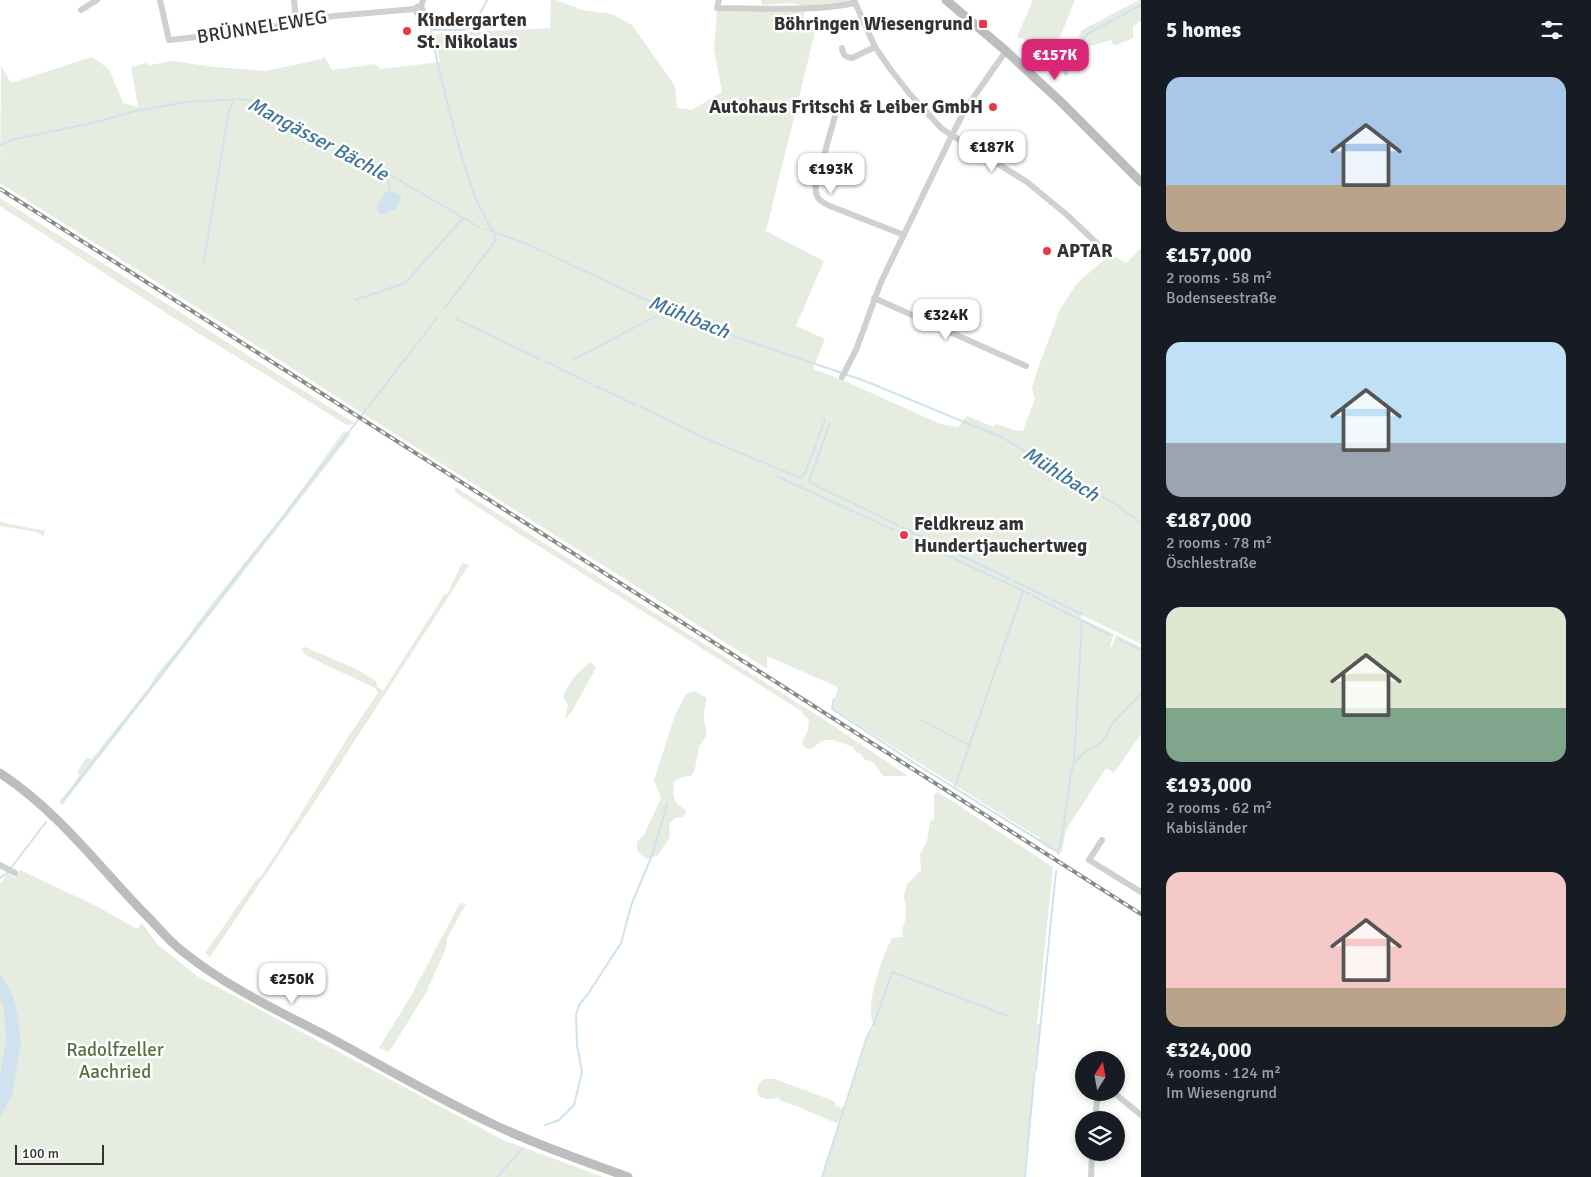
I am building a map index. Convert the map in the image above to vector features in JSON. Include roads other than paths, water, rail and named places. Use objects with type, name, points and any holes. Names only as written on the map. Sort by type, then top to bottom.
[{"type":"main road","points":[[946,0],[1006,51],[1088,127],[1141,182]]},
{"type":"main road","points":[[0,773],[56,817],[79,840],[123,892],[180,949],[205,968],[264,1003],[498,1127],[628,1177]]},
{"type":"street","points":[[81,10],[98,0]]},
{"type":"street","name":"BRÜNNELEWEG","points":[[160,0],[169,40],[244,32],[334,16],[420,5]]},
{"type":"street","points":[[294,0],[296,23]]},
{"type":"street","points":[[719,0],[717,8],[842,6],[855,1],[875,47],[909,93],[942,128],[1027,182],[1066,214],[1105,251]]},
{"type":"street","points":[[842,48],[842,53],[845,56],[852,58],[875,47]]},
{"type":"street","points":[[843,375],[856,350],[874,298],[952,135],[966,108],[1006,51]]},
{"type":"street","points":[[835,116],[816,184],[816,197],[821,202],[830,206],[904,235]]},
{"type":"street","points":[[874,298],[1026,366]]},
{"type":"street","points":[[1102,840],[1089,860],[1141,892]]},
{"type":"street","points":[[3,867],[14,873]]},
{"type":"street","points":[[1124,1101],[1141,1115]]},
{"type":"street","points":[[1090,1177],[1091,1161]]},
{"type":"water","points":[[390,191],[400,194],[401,198],[396,209],[380,215],[377,209],[378,202],[383,198],[385,192]]},
{"type":"water","points":[[0,974],[12,994],[18,1016],[21,1043],[12,1095],[0,1117],[0,1073],[6,1042],[4,1007],[0,998]]},
{"type":"waterway","name":"Mühlbach","points":[[487,0],[473,27],[463,30],[431,30],[444,90],[466,172],[478,203],[494,232]]},
{"type":"waterway","points":[[1065,74],[1087,34],[1141,5]]},
{"type":"waterway","name":"Mangässer Bächle","points":[[0,145],[11,140],[92,123],[136,111],[186,102],[240,99],[253,101],[370,163],[479,227]]},
{"type":"waterway","points":[[204,262],[228,114],[233,100]]},
{"type":"waterway","points":[[387,174],[390,191]]},
{"type":"waterway","points":[[355,300],[405,283],[463,218]]},
{"type":"waterway","name":"Mühlbach","points":[[486,229],[527,244],[693,322],[865,381],[1003,438],[1117,505],[1141,523]]},
{"type":"waterway","points":[[444,309],[495,241],[496,233]]},
{"type":"waterway","points":[[573,360],[656,316]]},
{"type":"waterway","points":[[63,801],[437,318]]},
{"type":"waterway","points":[[456,319],[540,359]]},
{"type":"waterway","points":[[546,362],[592,384]]},
{"type":"waterway","points":[[596,386],[636,405]]},
{"type":"waterway","points":[[641,407],[705,438],[800,478],[805,473],[825,420]]},
{"type":"waterway","points":[[830,423],[810,482],[898,525]]},
{"type":"waterway","points":[[776,476],[894,530]]},
{"type":"waterway","points":[[902,527],[954,553]]},
{"type":"waterway","points":[[905,536],[1030,594]]},
{"type":"waterway","points":[[960,555],[1010,579]]},
{"type":"waterway","points":[[1014,581],[1049,598]]},
{"type":"waterway","points":[[955,787],[1023,591]]},
{"type":"waterway","points":[[1033,596],[1110,635]]},
{"type":"waterway","points":[[1053,600],[1082,614]]},
{"type":"waterway","points":[[1058,854],[1074,763],[1082,621]]},
{"type":"waterway","points":[[1118,639],[1141,650]]},
{"type":"waterway","points":[[1074,763],[1087,750],[1096,747],[1107,736],[1111,725],[1141,694]]},
{"type":"waterway","points":[[834,699],[832,709],[916,764],[1058,852]]},
{"type":"waterway","points":[[921,720],[969,745]]},
{"type":"waterway","points":[[545,1125],[559,1120],[574,1105],[582,1072],[577,1045],[576,1015],[579,1005],[621,943],[632,903],[651,858],[667,805]]},
{"type":"waterway","points":[[11,868],[46,822]]},
{"type":"waterway","points":[[1036,1069],[1056,871]]},
{"type":"waterway","points":[[0,878],[9,872]]},
{"type":"waterway","points":[[822,1177],[867,1037],[874,1024],[892,972],[1008,1016]]},
{"type":"waterway","points":[[1025,1177],[1034,1078]]},
{"type":"waterway","points":[[497,1177],[523,1148]]},
{"type":"railway","points":[[0,189],[1141,914]]},
{"type":"place","name":"Böhringen Wiesengrund","points":[[983,24]]},
{"type":"place","name":"Kindergarten St. Nikolaus","points":[[407,31]]},
{"type":"place","name":"Autohaus Fritschi & Leiber GmbH","points":[[993,107]]},
{"type":"place","name":"APTAR","points":[[1047,251]]},
{"type":"place","name":"Feldkreuz am Hundertjauchertweg","points":[[904,535]]},
{"type":"park label","name":"Radolfzeller Aachried","points":[[115,1061]]}]
